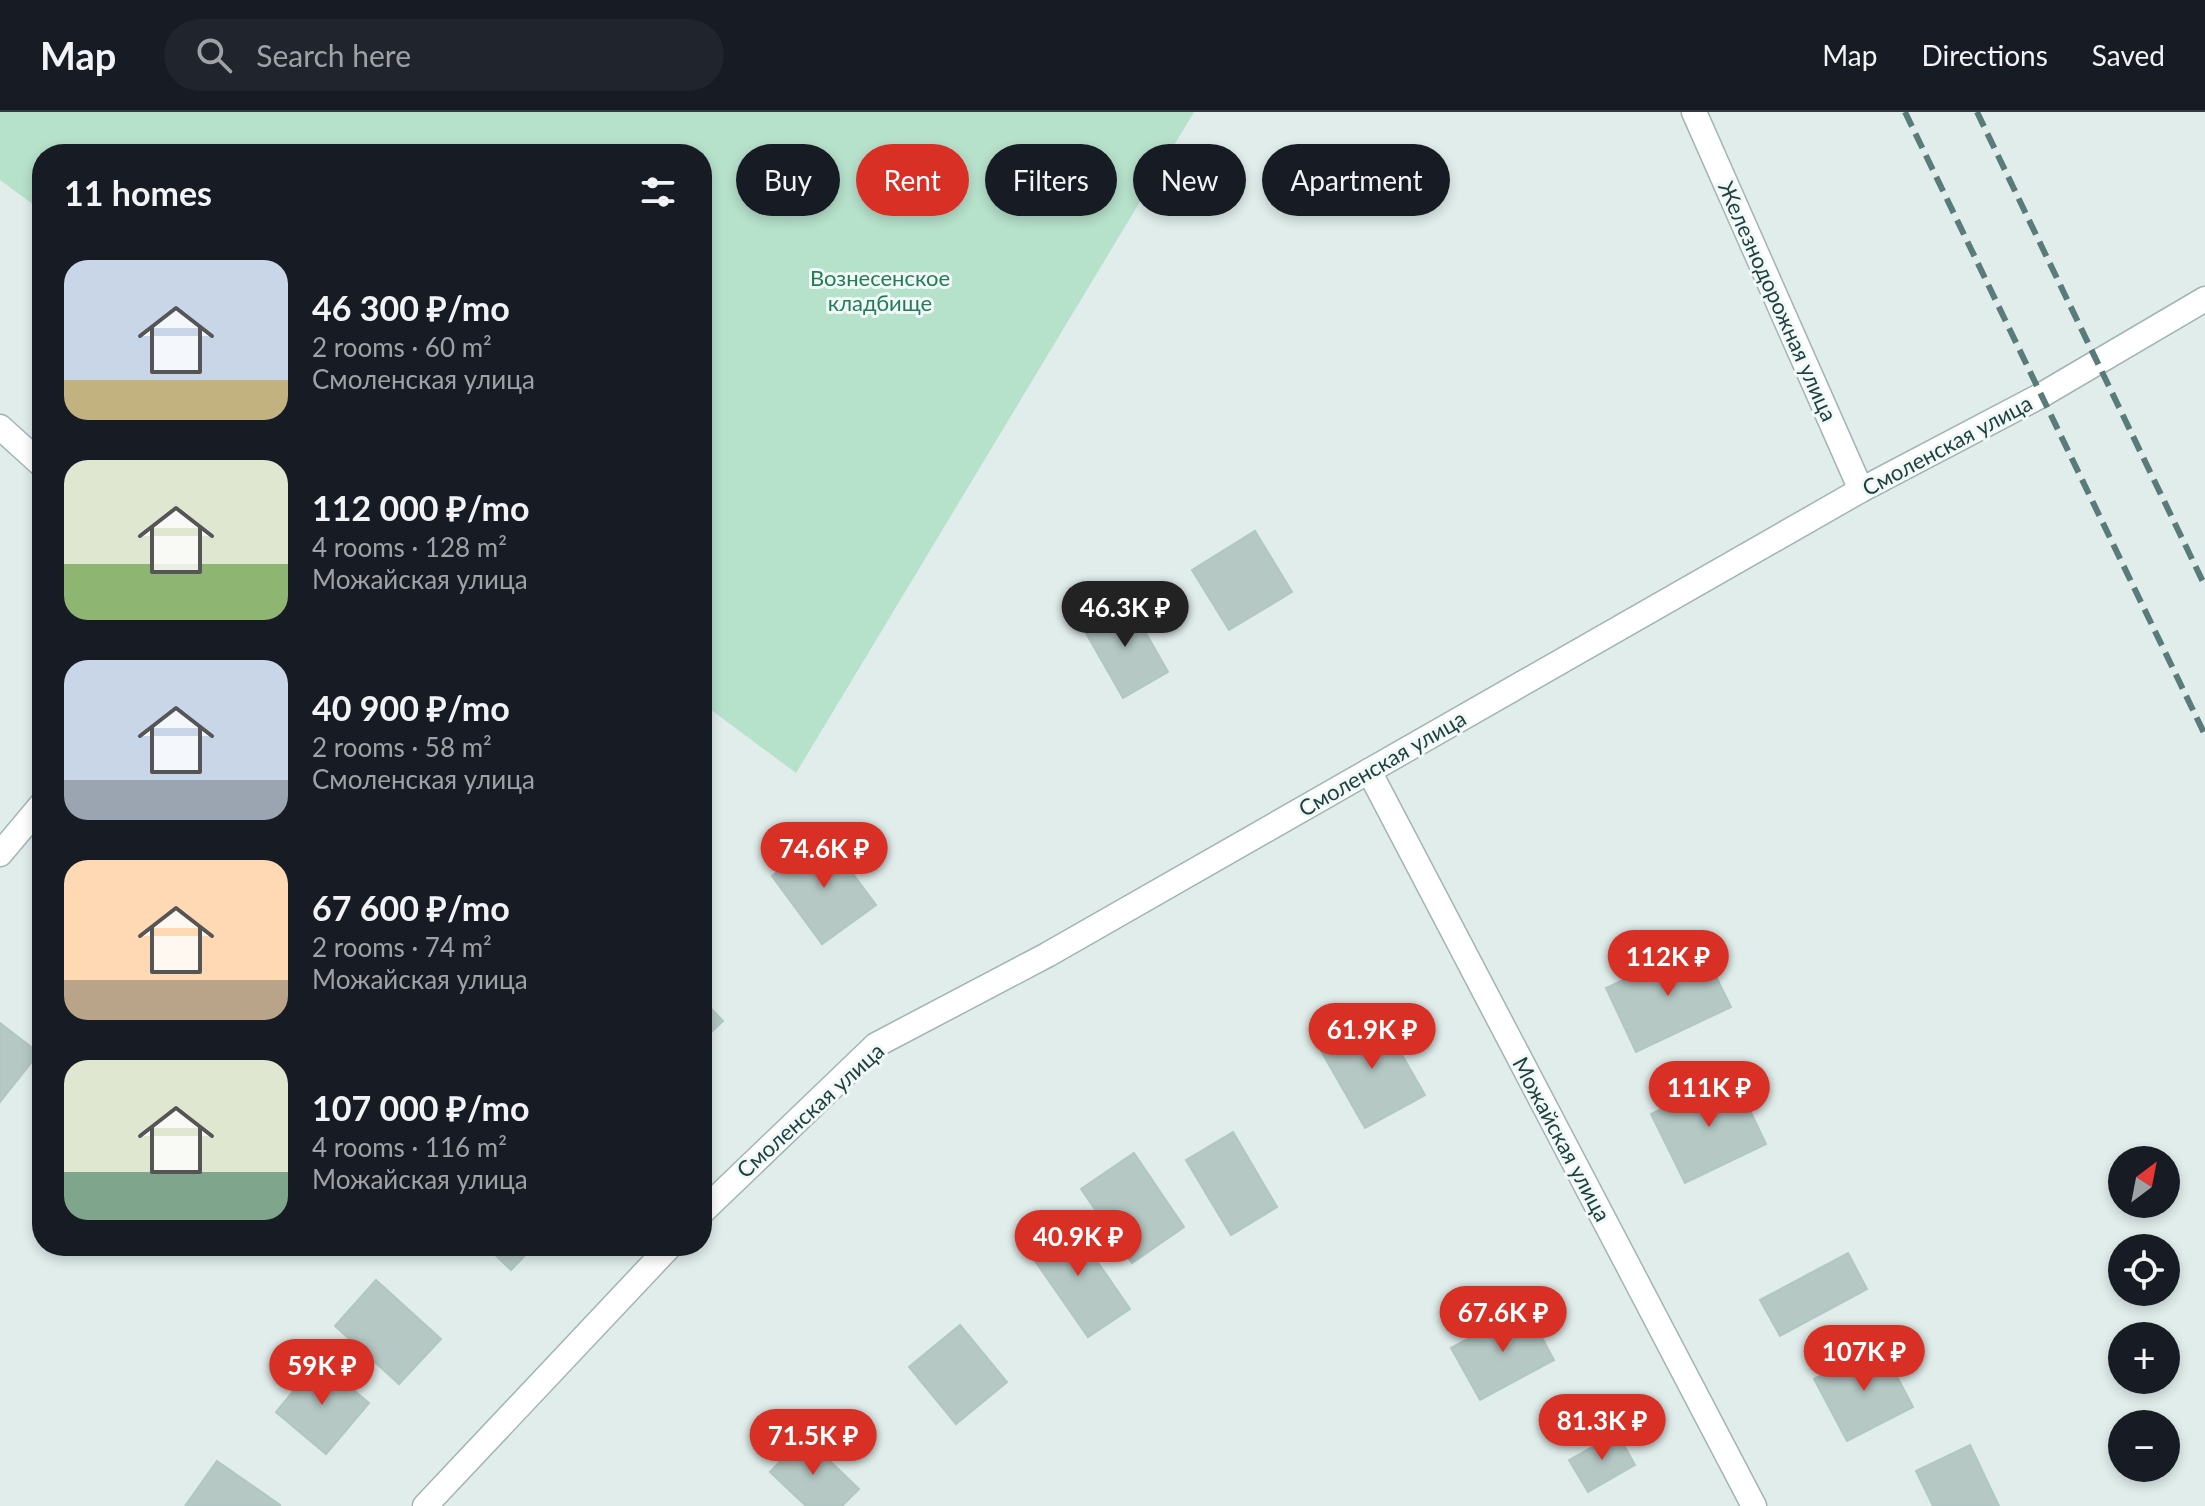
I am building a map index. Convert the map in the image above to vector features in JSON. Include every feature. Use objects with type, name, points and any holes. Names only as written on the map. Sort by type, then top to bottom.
[{"type":"street","name":"Железнодорожная улица","points":[[1694,112],[1861,490]]},
{"type":"street","name":"Смоленская улица","points":[[712,1202],[876,1045],[1047,955],[1861,490],[2040,396],[2205,299]]},
{"type":"street","points":[[0,427],[32,456]]},
{"type":"street","name":"Можайская улица","points":[[1369,771],[1754,1506]]},
{"type":"street","points":[[0,854],[32,816]]},
{"type":"street","points":[[425,1506],[661,1256]]},
{"type":"green space","name":"Вознесенское кладбище","points":[[0,112],[1194,112],[1175,144],[1133,144],[1133,213],[796,773],[712,710],[712,144],[32,144],[32,204],[0,180]]},
{"type":"building","points":[[1255,531],[1292,592],[1229,630],[1192,570]]},
{"type":"building","points":[[1127,600],[1168,672],[1123,698],[1082,626]]},
{"type":"building","points":[[825,836],[876,905],[822,944],[772,876]]},
{"type":"building","points":[[1700,944],[1731,1007],[1636,1052],[1606,988]]},
{"type":"building","points":[[712,1009],[723,1021],[712,1031]]},
{"type":"building","points":[[1378,1013],[1425,1095],[1365,1128],[1319,1047]]},
{"type":"building","points":[[0,1023],[32,1048],[32,1062],[0,1102]]},
{"type":"building","points":[[1733,1075],[1766,1144],[1685,1183],[1651,1114]]},
{"type":"building","points":[[1233,1132],[1277,1207],[1231,1235],[1186,1160]]},
{"type":"building","points":[[1134,1153],[1184,1227],[1132,1263],[1081,1189]]},
{"type":"building","points":[[1068,1219],[1130,1309],[1088,1337],[1026,1248]]},
{"type":"building","points":[[1848,1253],[1867,1289],[1780,1336],[1760,1300]]},
{"type":"building","points":[[496,1256],[524,1256],[511,1270]]},
{"type":"building","points":[[376,1280],[441,1339],[399,1384],[335,1326]]},
{"type":"building","points":[[1526,1308],[1554,1360],[1480,1400],[1451,1348]]},
{"type":"building","points":[[960,1325],[1007,1382],[956,1424],[909,1367]]},
{"type":"building","points":[[1880,1344],[1913,1407],[1847,1441],[1814,1379]]},
{"type":"building","points":[[319,1360],[369,1403],[326,1454],[276,1412]]},
{"type":"building","points":[[1617,1433],[1635,1465],[1588,1492],[1569,1460]]},
{"type":"building","points":[[804,1436],[859,1489],[842,1506],[806,1506],[770,1472]]},
{"type":"building","points":[[1970,1445],[1999,1506],[1933,1506],[1916,1471]]},
{"type":"building","points":[[217,1461],[280,1505],[185,1506]]},
{"type":"railway","points":[[1905,112],[2205,735]]},
{"type":"railway","points":[[1977,112],[2205,586]]}]
